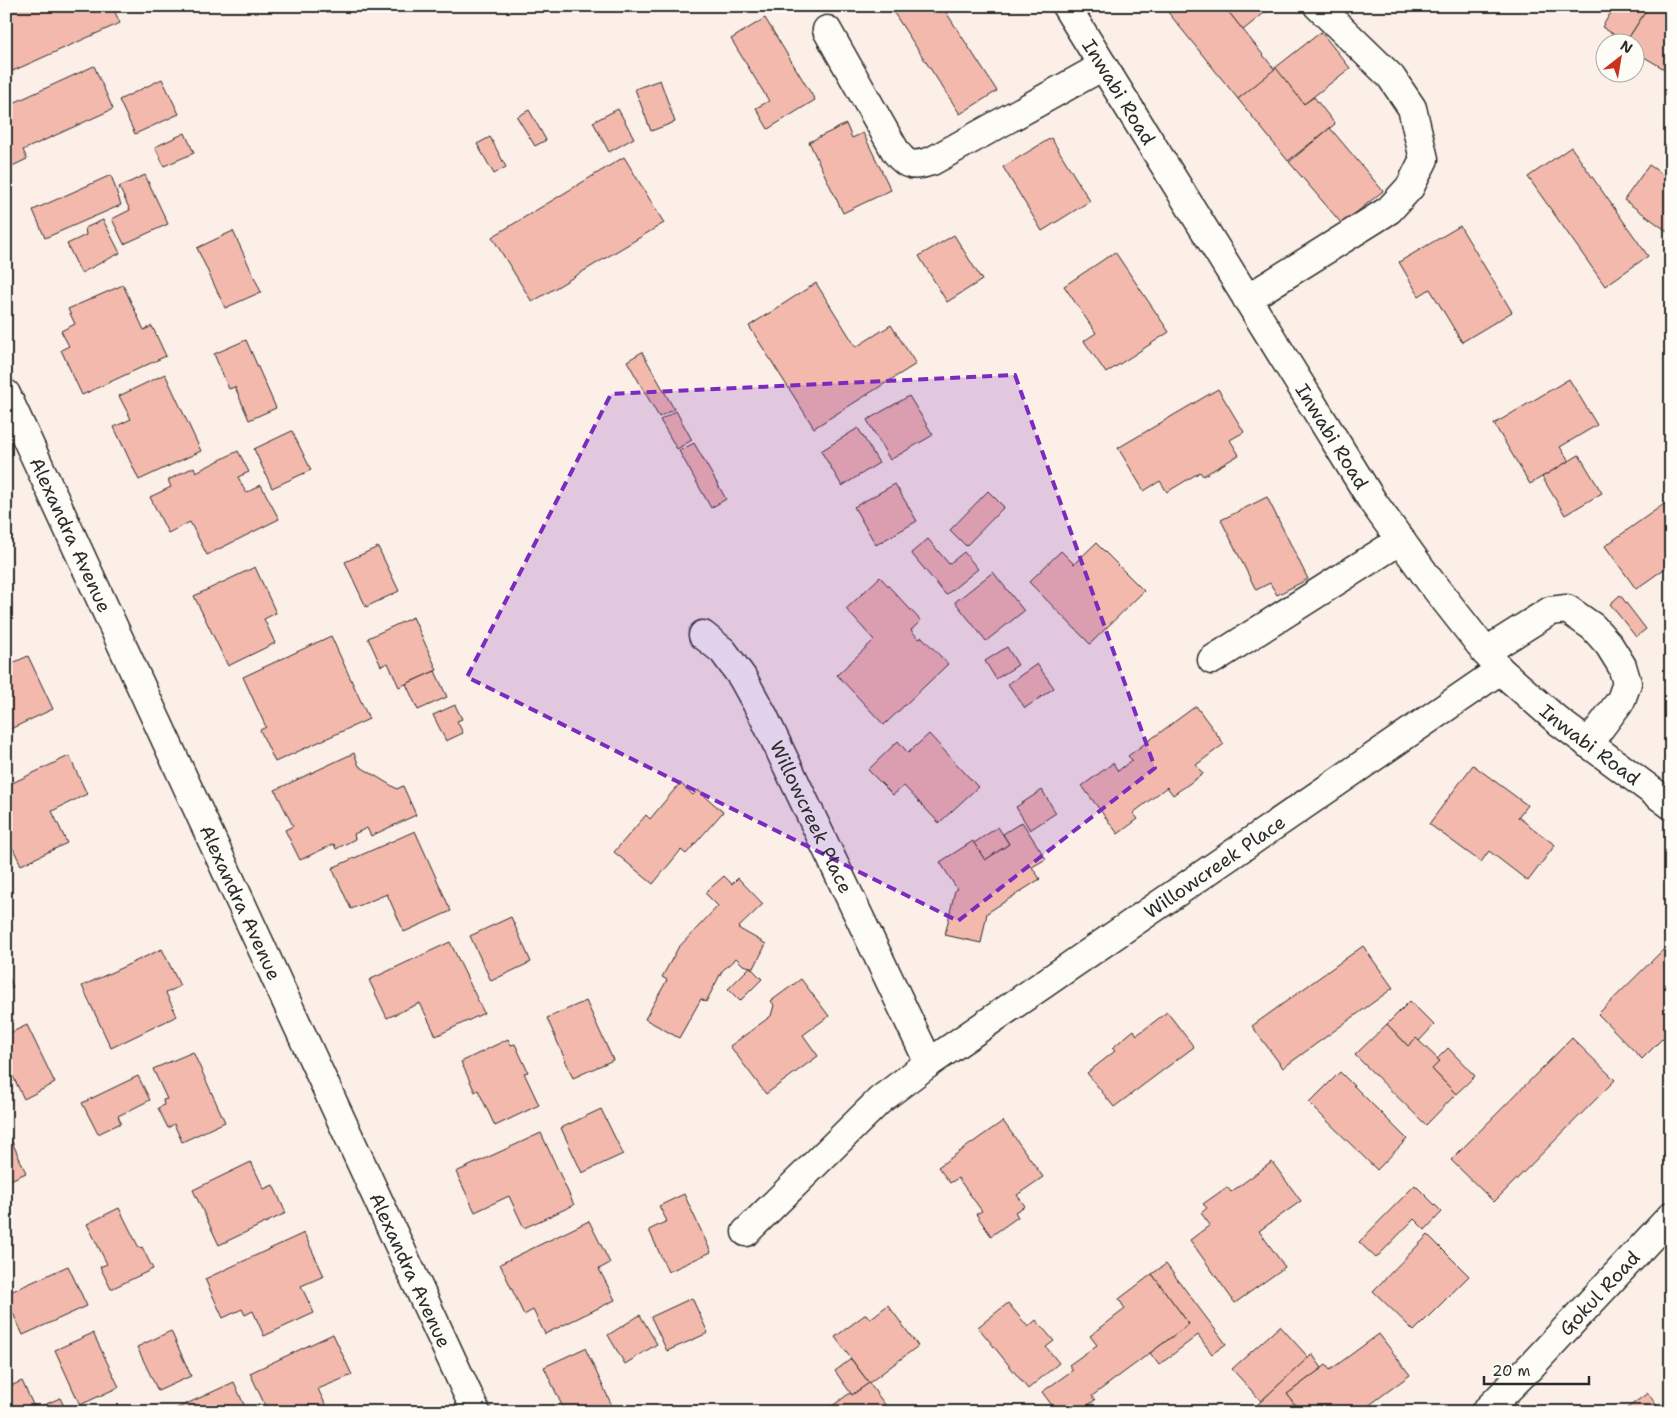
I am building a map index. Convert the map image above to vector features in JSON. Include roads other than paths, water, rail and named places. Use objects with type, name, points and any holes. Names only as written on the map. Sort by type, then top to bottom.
[{"type":"street","name":"Inwabi Road","points":[[1066,6],[1373,502],[1492,661],[1558,721],[1671,805]]},
{"type":"street","points":[[1247,299],[1389,210],[1410,187],[1424,158],[1412,108],[1392,77],[1318,6]]},
{"type":"street","points":[[827,30],[896,152],[903,161],[914,166],[932,161],[1103,66]]},
{"type":"street","name":"Alexandra Avenue","points":[[6,394],[476,1412]]},
{"type":"street","points":[[1212,660],[1401,540]]},
{"type":"street","name":"Willowcreek Place","points":[[746,1232],[880,1100],[929,1063],[1492,661],[1550,611],[1567,609],[1593,627],[1609,645],[1622,666],[1627,683],[1621,700],[1588,744]]},
{"type":"street","name":"Willowcreek Place","points":[[703,635],[728,658],[763,715],[929,1063]]},
{"type":"street","name":"Gokul Road","points":[[1485,1412],[1532,1365],[1671,1216]]}]
